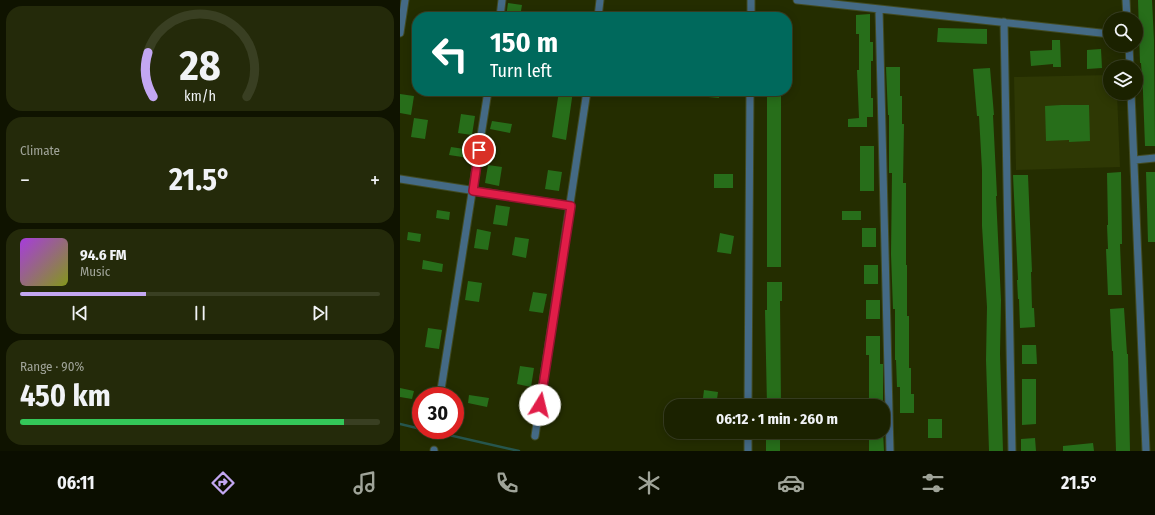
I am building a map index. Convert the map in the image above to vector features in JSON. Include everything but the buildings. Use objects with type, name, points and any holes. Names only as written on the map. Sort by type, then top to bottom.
[{"type":"street","points":[[400,33],[405,0]]},
{"type":"street","points":[[501,12],[502,0]]},
{"type":"street","points":[[599,12],[600,0]]},
{"type":"street","points":[[751,0],[751,12]]},
{"type":"street","points":[[797,0],[1103,33]]},
{"type":"street","points":[[1126,0],[1127,12]]},
{"type":"street","points":[[879,9],[890,451]]},
{"type":"street","points":[[1004,22],[1012,451]]},
{"type":"street","points":[[441,387],[487,96]]},
{"type":"street","points":[[536,436],[586,96]]},
{"type":"street","points":[[748,399],[750,96]]},
{"type":"street","points":[[1131,100],[1146,451]]},
{"type":"street","points":[[1135,160],[1155,158]]},
{"type":"street","points":[[400,179],[571,206]]},
{"type":"street","points":[[748,439],[748,451]]},
{"type":"shaded area","points":[[1103,75],[1103,100],[1117,100],[1120,167],[1016,170],[1014,77]]},
{"type":"waterway","points":[[400,424],[412,427]]},
{"type":"waterway","points":[[464,438],[519,451]]},
{"type":"route","points":[[479,150],[473,191],[571,206],[540,405]]}]
